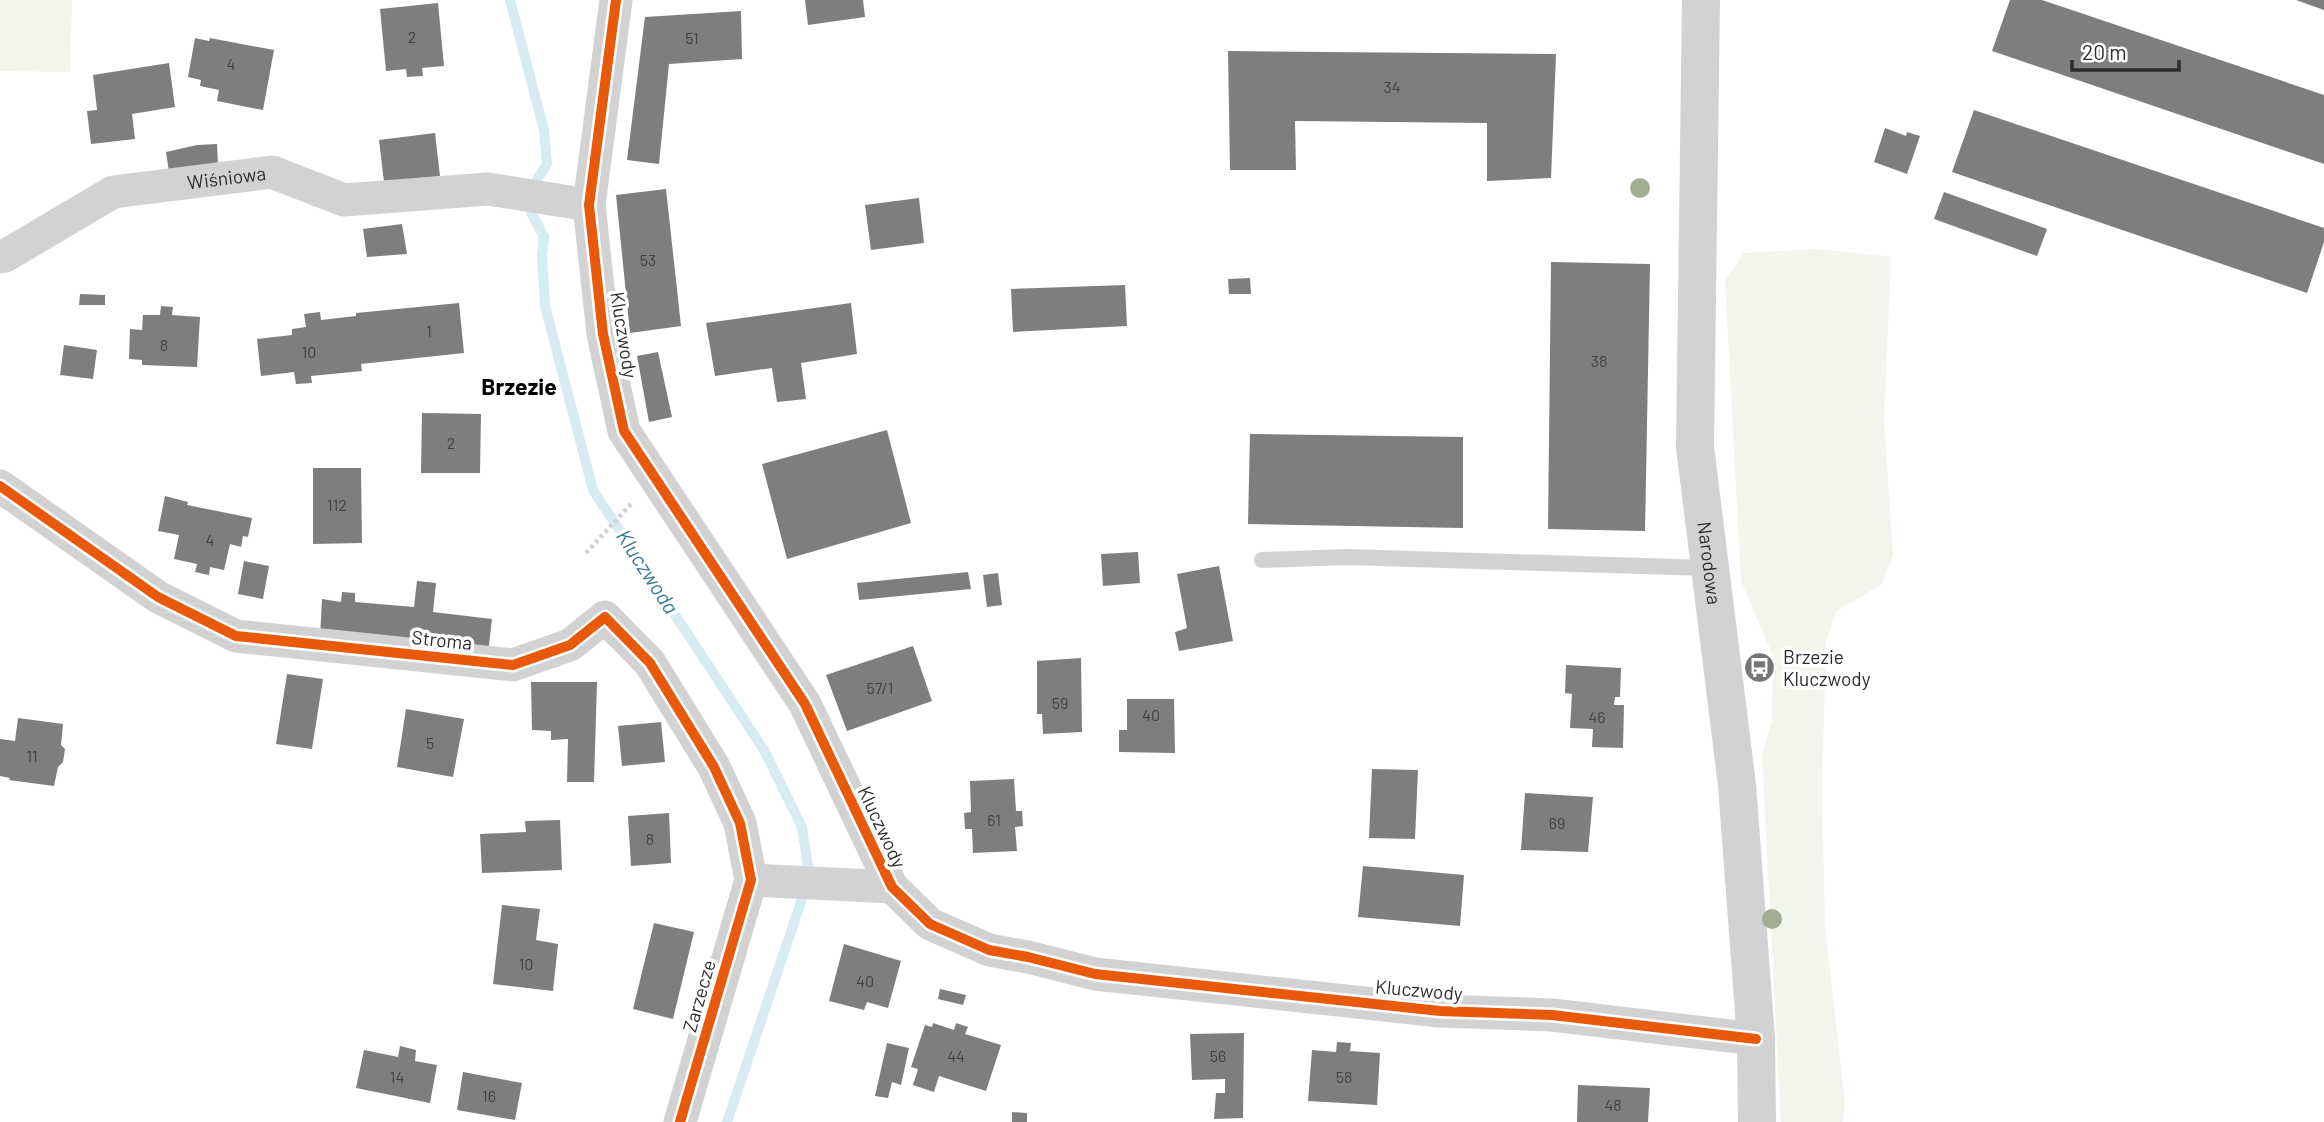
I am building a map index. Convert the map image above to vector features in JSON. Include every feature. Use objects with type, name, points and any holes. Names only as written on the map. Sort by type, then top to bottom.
[{"type":"street","name":"Kluczwody","points":[[615,0],[575,203],[624,431],[804,704],[892,887],[930,924],[989,950],[1095,974],[1440,1011],[1552,1015],[1756,1039]]},
{"type":"street","name":"Narodowa","points":[[1701,0],[1695,447],[1737,785],[1756,1039],[1757,1122]]},
{"type":"street","name":"Wiśniowa","points":[[0,257],[113,192],[272,172],[344,200],[488,189],[575,203]]},
{"type":"street","name":"Stroma","points":[[0,486],[158,597],[236,636],[513,665],[570,645],[605,617],[650,663],[714,767],[763,881]]},
{"type":"street","points":[[763,881],[892,887]]},
{"type":"street","name":"Zarzecze","points":[[680,1122],[763,881]]},
{"type":"lane","points":[[1262,560],[1347,556],[1709,568]]},
{"type":"path","points":[[586,553],[655,478]]},
{"type":"shaded area","points":[[0,0],[72,0],[70,72],[0,71]]},
{"type":"shaded area","points":[[1817,249],[1891,257],[1884,419],[1893,555],[1882,584],[1836,611],[1826,642],[1822,788],[1825,927],[1845,1103],[1843,1122],[1781,1122],[1762,756],[1772,721],[1773,656],[1741,581],[1725,280],[1744,253]]},
{"type":"building","points":[[805,0],[863,0],[865,17],[808,25]]},
{"type":"building","points":[[2010,0],[2042,0],[2324,95],[2324,164],[1992,51]]},
{"type":"building","points":[[2296,0],[2324,0],[2324,10]]},
{"type":"building","points":[[438,3],[444,66],[422,68],[423,76],[407,77],[406,69],[386,71],[380,9]]},
{"type":"building","points":[[741,11],[742,59],[669,64],[659,164],[627,160],[645,17]]},
{"type":"building","points":[[195,38],[209,41],[210,38],[274,50],[263,110],[217,101],[219,90],[200,86],[201,80],[188,77]]},
{"type":"building","points":[[1228,51],[1556,54],[1551,178],[1487,181],[1487,123],[1295,121],[1296,170],[1230,170]]},
{"type":"building","points":[[169,63],[175,107],[132,114],[135,139],[91,144],[87,111],[97,110],[93,75]]},
{"type":"building","points":[[1974,110],[2324,228],[2324,242],[2307,293],[1952,172]]},
{"type":"building","points":[[1885,128],[1906,136],[1907,132],[1920,136],[1907,174],[1874,162]]},
{"type":"building","points":[[435,133],[440,176],[384,182],[379,140]]},
{"type":"building","points":[[217,144],[218,166],[169,172],[166,152],[197,145]]},
{"type":"building","points":[[666,189],[681,326],[630,333],[616,195]]},
{"type":"building","points":[[1944,192],[2047,229],[2037,256],[1934,219]]},
{"type":"building","points":[[919,198],[924,243],[871,250],[865,205]]},
{"type":"building","points":[[402,224],[407,254],[367,257],[363,229]]},
{"type":"building","points":[[1551,262],[1650,264],[1645,531],[1548,529]]},
{"type":"building","points":[[1250,278],[1251,294],[1229,294],[1228,279]]},
{"type":"building","points":[[1125,285],[1127,326],[1013,332],[1011,289]]},
{"type":"building","points":[[80,294],[105,295],[105,305],[79,305]]},
{"type":"building","points":[[459,303],[464,353],[361,364],[362,371],[311,376],[312,383],[296,384],[294,372],[261,376],[257,339],[292,335],[292,329],[306,327],[304,314],[320,312],[321,320],[356,316],[356,313]]},
{"type":"building","points":[[851,303],[857,354],[801,363],[806,399],[777,402],[772,368],[715,376],[706,323]]},
{"type":"building","points":[[161,306],[173,307],[172,315],[200,317],[197,367],[142,365],[142,360],[129,359],[130,329],[142,330],[143,315],[160,315]]},
{"type":"building","points":[[64,345],[97,350],[93,379],[60,375]]},
{"type":"building","points":[[658,352],[672,417],[649,422],[637,356]]},
{"type":"building","points":[[422,413],[481,414],[480,473],[421,473]]},
{"type":"building","points":[[887,430],[911,523],[787,559],[762,464]]},
{"type":"building","points":[[1250,434],[1463,437],[1463,528],[1248,524]]},
{"type":"building","points":[[313,468],[361,468],[362,543],[313,544]]},
{"type":"building","points":[[165,496],[188,502],[187,505],[252,518],[248,537],[243,536],[241,547],[230,544],[224,570],[210,567],[209,575],[195,572],[197,564],[174,559],[179,535],[158,531]]},
{"type":"building","points":[[1138,552],[1140,583],[1103,586],[1101,554]]},
{"type":"building","points":[[244,561],[269,566],[263,599],[238,594]]},
{"type":"building","points":[[1219,566],[1233,641],[1179,651],[1175,632],[1187,628],[1177,574]]},
{"type":"building","points":[[968,572],[971,589],[859,600],[857,583]]},
{"type":"building","points":[[998,573],[1002,605],[987,607],[983,575]]},
{"type":"building","points":[[417,581],[436,583],[433,612],[492,619],[488,653],[320,637],[322,599],[341,602],[342,592],[355,593],[355,602],[414,607]]},
{"type":"building","points":[[913,646],[932,701],[847,731],[826,675]]},
{"type":"building","points":[[1081,658],[1082,732],[1043,734],[1042,714],[1037,714],[1037,661]]},
{"type":"building","points":[[1566,665],[1621,668],[1620,697],[1615,697],[1614,705],[1624,705],[1623,748],[1592,747],[1593,729],[1570,728],[1572,694],[1565,693]]},
{"type":"building","points":[[287,674],[323,679],[312,749],[276,744]]},
{"type":"building","points":[[531,682],[597,682],[594,782],[567,782],[568,739],[551,740],[551,731],[532,730]]},
{"type":"building","points":[[1127,699],[1174,699],[1175,753],[1119,752],[1119,730],[1127,730]]},
{"type":"building","points":[[406,709],[464,719],[453,777],[397,767]]},
{"type":"building","points":[[18,718],[63,724],[61,745],[65,749],[54,786],[9,780],[10,778],[0,776],[0,739],[15,741]]},
{"type":"building","points":[[661,722],[665,762],[622,766],[618,726]]},
{"type":"building","points":[[1372,769],[1418,770],[1415,839],[1369,838]]},
{"type":"building","points":[[1014,779],[1016,811],[1022,811],[1023,826],[1015,827],[1017,851],[973,853],[972,829],[965,829],[964,813],[971,812],[970,781]]},
{"type":"building","points":[[1525,793],[1593,797],[1588,852],[1521,850]]},
{"type":"building","points":[[669,813],[671,863],[631,866],[628,816]]},
{"type":"building","points":[[560,820],[562,870],[482,873],[480,834],[526,832],[525,821]]},
{"type":"building","points":[[1363,866],[1464,875],[1460,926],[1358,917]]},
{"type":"building","points":[[502,905],[540,909],[536,940],[558,944],[553,991],[493,984]]},
{"type":"building","points":[[654,923],[694,932],[673,1019],[633,1009]]},
{"type":"building","points":[[844,944],[901,961],[888,1008],[867,1002],[864,1010],[829,1001]]},
{"type":"building","points":[[940,989],[966,995],[963,1005],[938,999]]},
{"type":"building","points":[[933,1023],[954,1030],[956,1023],[968,1027],[965,1034],[1001,1045],[986,1091],[939,1076],[934,1092],[913,1085],[918,1069],[911,1067],[925,1025],[932,1027]]},
{"type":"building","points":[[1244,1033],[1243,1118],[1214,1119],[1216,1093],[1225,1093],[1225,1079],[1192,1080],[1190,1034]]},
{"type":"building","points":[[1337,1042],[1351,1043],[1350,1051],[1380,1053],[1377,1105],[1308,1101],[1312,1050],[1336,1052]]},
{"type":"building","points":[[887,1043],[909,1048],[901,1085],[892,1082],[888,1098],[875,1096]]},
{"type":"building","points":[[400,1046],[416,1050],[415,1061],[437,1065],[430,1103],[356,1088],[364,1050],[398,1057]]},
{"type":"building","points":[[463,1072],[522,1083],[515,1120],[457,1110]]},
{"type":"building","points":[[1578,1085],[1650,1088],[1648,1122],[1577,1122]]},
{"type":"building","points":[[1012,1112],[1027,1113],[1027,1122],[1012,1122]]},
{"type":"waterway","name":"Kluczwoda","points":[[510,0],[544,130],[547,164],[535,183],[530,210],[544,237],[542,257],[545,306],[593,490],[764,750],[802,827],[808,867],[800,905],[727,1122]]},
{"type":"cycle path","points":[[616,0],[589,205],[603,334],[624,431],[805,704],[892,887],[930,924],[989,950],[1095,974],[1440,1011],[1552,1015],[1756,1039]]},
{"type":"cycle path","points":[[0,486],[158,597],[236,636],[513,665],[570,645],[605,617],[650,663],[714,767],[740,823],[751,880],[680,1122]]},
{"type":"place","name":"Brzezie Kluczwody","points":[[1760,668]]},
{"type":"district","name":"Brzezie","points":[[519,387]]}]
